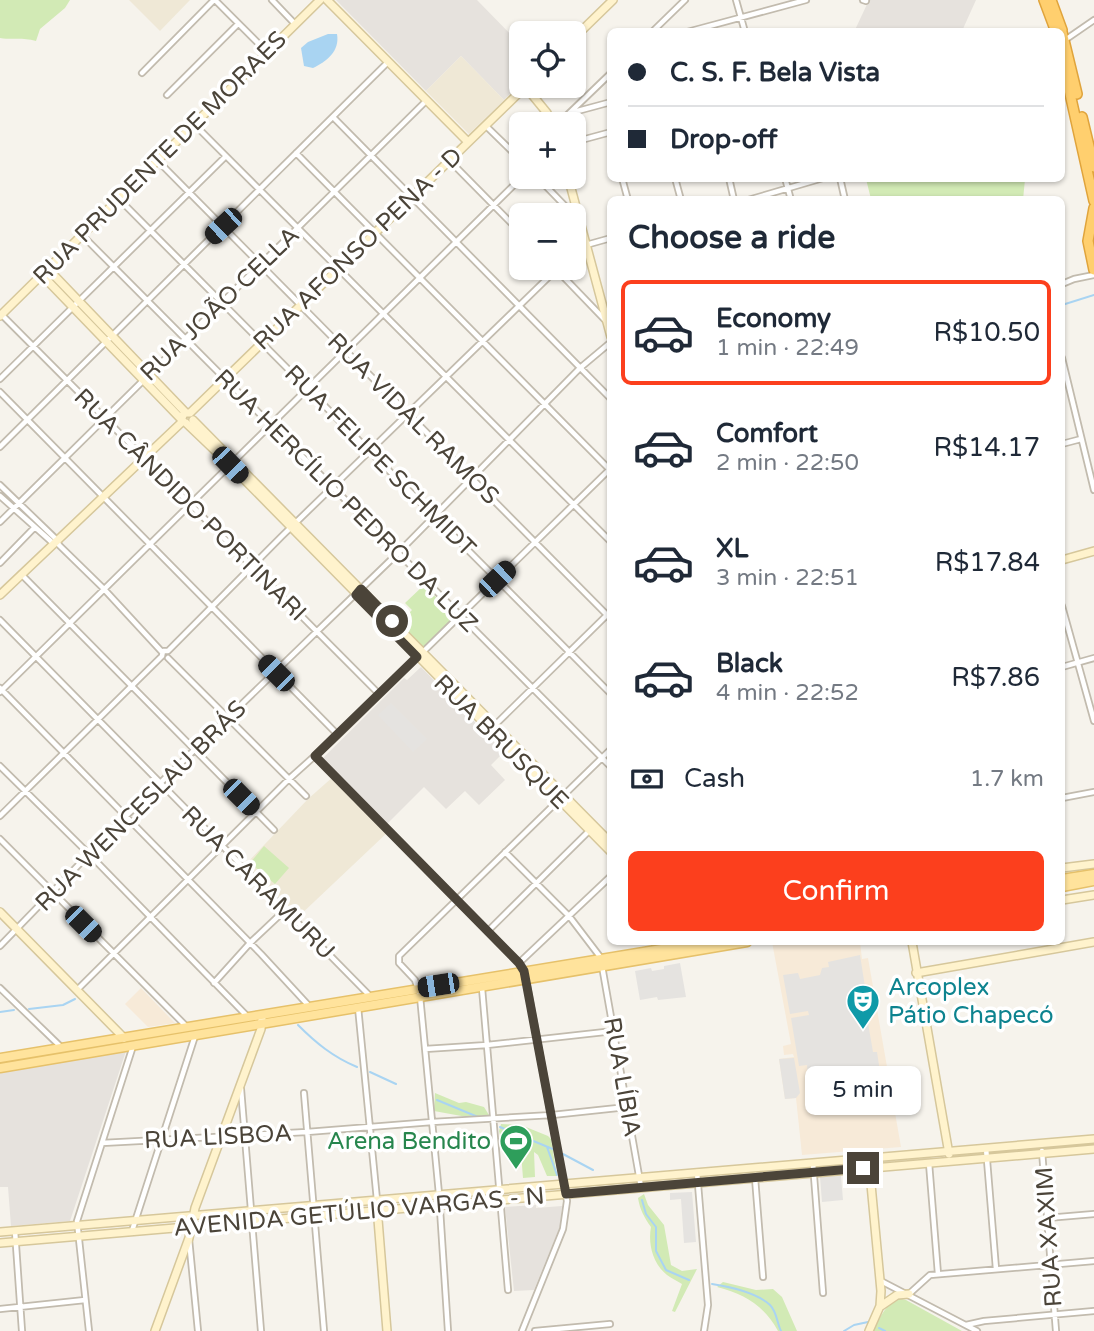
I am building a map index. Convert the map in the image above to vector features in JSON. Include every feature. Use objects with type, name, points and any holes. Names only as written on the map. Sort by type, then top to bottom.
[{"type":"highway","points":[[1044,0],[1054,28]]},
{"type":"highway","points":[[1051,0],[1061,28]]},
{"type":"highway","points":[[1065,43],[1091,144],[1094,167]]},
{"type":"highway","points":[[1065,71],[1094,201]]},
{"type":"highway","points":[[1094,208],[1091,232],[1094,273]]},
{"type":"main road","points":[[1065,879],[1094,873]]},
{"type":"main road","points":[[1065,886],[1094,881]]},
{"type":"main road","points":[[0,1068],[195,1035],[262,1019],[358,1007],[523,971],[602,962],[697,945]]},
{"type":"main road","points":[[310,1011],[369,995],[482,987],[523,971]]},
{"type":"main road","points":[[0,1058],[247,1017],[262,1019]]},
{"type":"street","points":[[142,73],[215,0],[267,52]]},
{"type":"street","points":[[272,0],[296,24]]},
{"type":"street","name":"RUA PRUDENTE DE MORAES","points":[[1,316],[320,0]]},
{"type":"street","points":[[327,0],[468,142]]},
{"type":"street","points":[[586,26],[613,0]]},
{"type":"street","points":[[656,28],[685,0]]},
{"type":"street","points":[[736,0],[743,28]]},
{"type":"street","points":[[701,28],[806,0]]},
{"type":"street","points":[[1065,36],[1070,39],[1094,20]]},
{"type":"street","points":[[167,95],[238,24]]},
{"type":"street","points":[[0,447],[388,62]]},
{"type":"street","points":[[572,112],[607,77]]},
{"type":"street","name":"RUA AFONSO PENA - D","points":[[0,593],[145,459],[513,98]]},
{"type":"street","points":[[535,98],[546,112]]},
{"type":"street","name":"RUA JOÃO CELLA","points":[[0,522],[427,100]]},
{"type":"street","points":[[572,112],[607,103]]},
{"type":"street","points":[[333,117],[607,395]]},
{"type":"street","points":[[194,124],[607,538]]},
{"type":"street","points":[[485,125],[509,148]]},
{"type":"street","points":[[586,139],[607,135]]},
{"type":"street","points":[[296,153],[607,467]]},
{"type":"street","points":[[0,379],[226,156]]},
{"type":"street","name":"RUA VIDAL RAMOS","points":[[157,160],[607,613]]},
{"type":"street","points":[[449,160],[509,221]]},
{"type":"street","points":[[786,182],[790,196]]},
{"type":"street","points":[[761,196],[809,182]]},
{"type":"street","points":[[310,1011],[250,943],[1,690],[510,189]]},
{"type":"street","points":[[549,189],[562,203]]},
{"type":"street","name":"RUA FELIPE SCHMIDT","points":[[118,198],[607,690]]},
{"type":"street","name":"RUA HERCÍLIO PEDRO DA LUZ","points":[[82,235],[607,763]]},
{"type":"street","points":[[607,239],[586,243],[607,325]]},
{"type":"street","name":"RUA BRUSQUE","points":[[45,272],[607,847]]},
{"type":"street","points":[[1065,283],[1094,273]]},
{"type":"street","points":[[0,816],[544,280]]},
{"type":"street","points":[[567,280],[606,321]]},
{"type":"street","name":"RUA CÂNDIDO PORTINARI","points":[[1,316],[379,694]]},
{"type":"street","name":"RUA WENCESLAU BRÁS","points":[[0,946],[159,783],[318,633],[607,344]]},
{"type":"street","points":[[1065,371],[1094,490]]},
{"type":"street","points":[[0,392],[338,735]]},
{"type":"street","points":[[1065,443],[1081,439]]},
{"type":"street","points":[[77,990],[289,779],[338,735],[607,473]]},
{"type":"street","points":[[0,485],[306,796]]},
{"type":"street","points":[[0,496],[34,528],[57,543]]},
{"type":"street","points":[[0,563],[34,528]]},
{"type":"street","points":[[1065,559],[1094,551]]},
{"type":"street","points":[[21,574],[274,831]]},
{"type":"street","points":[[1065,616],[1094,721]]},
{"type":"street","points":[[492,728],[607,617]]},
{"type":"street","name":"RUA CARAMURU","points":[[0,620],[369,995]]},
{"type":"street","points":[[1065,666],[1094,658]]},
{"type":"street","points":[[448,1331],[439,1194],[420,992],[415,980],[399,963],[399,956],[607,753]]},
{"type":"street","points":[[315,756],[488,931],[523,971],[566,1194],[566,1216],[522,1331]]},
{"type":"street","points":[[0,766],[247,1017]]},
{"type":"street","points":[[1065,797],[1094,792]]},
{"type":"street","points":[[488,931],[592,829]]},
{"type":"street","name":"RUA BRUSQUE","points":[[592,829],[607,840]]},
{"type":"street","points":[[0,839],[195,1035],[132,1231]]},
{"type":"street","points":[[505,852],[569,916],[602,962]]},
{"type":"street","points":[[1065,869],[1094,864]]},
{"type":"street","points":[[523,971],[569,916],[607,880]]},
{"type":"street","points":[[1065,900],[1094,895]]},
{"type":"street","points":[[214,984],[250,943],[285,910]]},
{"type":"street","points":[[0,912],[124,1038]]},
{"type":"street","points":[[916,973],[1094,942]]},
{"type":"street","points":[[912,945],[949,1161]]},
{"type":"street","name":"RUA LÍBIA","points":[[602,962],[641,1188]]},
{"type":"street","points":[[482,987],[508,1290]]},
{"type":"street","points":[[0,988],[61,1048]]},
{"type":"street","points":[[358,1007],[387,1331]]},
{"type":"street","points":[[155,1331],[262,1019]]},
{"type":"street","points":[[425,1049],[614,1031]]},
{"type":"street","points":[[89,1331],[77,1226],[133,1045]]},
{"type":"street","points":[[241,1084],[261,1331]]},
{"type":"street","points":[[304,1093],[324,1331]]},
{"type":"street","name":"RUA LISBOA","points":[[102,1143],[221,1138],[552,1115],[627,1107]]},
{"type":"street","name":"AVENIDA GETÚLIO VARGAS - N","points":[[0,1232],[1094,1139]]},
{"type":"street","name":"RUA XAXIM","points":[[1041,1143],[1056,1331]]},
{"type":"street","points":[[986,1148],[996,1269]]},
{"type":"street","name":"AVENIDA GETÚLIO VARGAS - N","points":[[0,1243],[1094,1149]]},
{"type":"street","points":[[883,1167],[896,1162],[898,1156]]},
{"type":"street","points":[[869,1158],[881,1281],[880,1306],[869,1331]]},
{"type":"street","points":[[813,1163],[823,1293]]},
{"type":"street","points":[[929,1163],[937,1274]]},
{"type":"street","points":[[697,1172],[708,1305],[705,1329]]},
{"type":"street","points":[[755,1178],[763,1277]]},
{"type":"street","points":[[1047,1218],[1094,1214]]},
{"type":"street","points":[[15,1231],[22,1331]]},
{"type":"street","points":[[189,1238],[198,1331]]},
{"type":"street","points":[[880,1306],[897,1295],[909,1294],[930,1275],[1094,1261]]},
{"type":"street","points":[[881,1281],[977,1331]]},
{"type":"street","points":[[0,1309],[85,1300]]},
{"type":"street","points":[[967,1325],[984,1321],[1094,1311]]},
{"type":"street","points":[[534,1331],[610,1324]]},
{"type":"shaded area","points":[[129,0],[190,0],[160,31]]},
{"type":"shaded area","points":[[336,0],[477,0],[509,33],[509,95],[504,100],[461,56],[426,91]]},
{"type":"shaded area","points":[[869,0],[976,0],[963,28],[856,28]]},
{"type":"shaded area","points":[[461,56],[504,100],[469,134],[426,91]]},
{"type":"shaded area","points":[[421,667],[504,752],[491,765],[505,780],[479,805],[465,791],[446,809],[424,787],[387,824],[323,758],[404,678],[407,680]]},
{"type":"shaded area","points":[[391,703],[427,739],[413,752],[378,715]]},
{"type":"shaded area","points":[[334,776],[389,831],[297,918],[244,866],[308,799]]},
{"type":"shaded area","points":[[773,945],[860,945],[862,959],[868,958],[901,1147],[802,1155],[796,1098],[785,1099],[779,1059],[794,1057],[793,1054],[784,1055],[783,1046],[791,1044]]},
{"type":"shaded area","points":[[860,955],[865,987],[862,988],[873,1052],[877,1052],[881,1078],[864,1081],[868,1094],[846,1098],[846,1101],[813,1104],[805,1078],[808,1076],[807,1065],[799,1066],[791,1018],[809,1015],[808,1011],[790,1014],[783,975],[798,973],[800,979],[820,975],[822,968],[829,967],[828,962]]},
{"type":"shaded area","points":[[680,963],[686,997],[640,1000],[635,971],[664,969],[664,966]]},
{"type":"shaded area","points":[[141,988],[175,1023],[148,1027],[125,1004]]},
{"type":"shaded area","points":[[126,1051],[70,1221],[11,1226],[8,1187],[0,1187],[0,1072]]},
{"type":"shaded area","points":[[794,1058],[800,1093],[796,1098],[785,1099],[779,1059]]},
{"type":"shaded area","points":[[841,1176],[843,1200],[822,1202],[820,1177]]},
{"type":"shaded area","points":[[692,1192],[696,1242],[684,1243],[681,1199],[670,1200],[670,1193]]},
{"type":"shaded area","points":[[536,1205],[536,1208],[562,1206],[560,1226],[534,1290],[514,1291],[505,1207]]},
{"type":"green space","points":[[0,0],[70,0],[65,8],[40,29],[36,41],[0,38]]},
{"type":"green space","points":[[867,182],[1025,182],[1023,196],[870,196]]},
{"type":"green space","points":[[424,585],[455,617],[423,648],[399,623],[412,610],[405,603]]},
{"type":"green space","points":[[264,846],[289,868],[275,884],[250,863]]},
{"type":"green space","points":[[435,1093],[459,1103],[484,1107],[489,1115],[467,1117],[434,1111]]},
{"type":"green space","points":[[501,1124],[521,1125],[548,1136],[551,1139],[557,1176],[547,1176],[534,1152],[535,1177],[523,1178],[521,1153],[531,1151],[519,1149],[501,1139]]},
{"type":"green space","points":[[644,1194],[648,1205],[664,1225],[671,1265],[682,1271],[697,1269],[675,1312],[672,1311],[682,1284],[667,1275],[655,1259],[650,1240],[651,1227],[638,1198]]},
{"type":"green space","points":[[723,1282],[756,1290],[773,1289],[782,1297],[797,1331],[778,1331],[753,1302],[717,1287]]},
{"type":"green space","points":[[898,1298],[962,1331],[873,1331],[886,1308]]},
{"type":"water","points":[[328,34],[337,34],[336,46],[331,55],[313,68],[304,66],[301,48],[308,42]]},
{"type":"waterway","points":[[1065,304],[1094,295]]},
{"type":"waterway","points":[[29,1009],[63,1005],[75,999]]},
{"type":"waterway","points":[[0,1012],[14,1010]]},
{"type":"waterway","points":[[298,1025],[325,1049],[357,1067]]},
{"type":"waterway","points":[[370,1072],[396,1084]]},
{"type":"waterway","points":[[437,1100],[478,1117]]},
{"type":"waterway","points":[[500,1127],[555,1150]]},
{"type":"waterway","points":[[547,1147],[557,1175]]},
{"type":"waterway","points":[[563,1154],[593,1170]]},
{"type":"waterway","points":[[642,1200],[646,1214],[656,1227],[656,1251],[666,1270],[689,1280]]},
{"type":"waterway","points":[[712,1284],[743,1291],[764,1300],[774,1311],[781,1331]]},
{"type":"waterway","points":[[844,1331],[854,1325],[868,1322]]},
{"type":"waterway","points":[[879,1328],[885,1331]]},
{"type":"place","name":"Arcoplex Pátio Chapecó","points":[[863,1031]]},
{"type":"place","name":"Arena Bendito","points":[[516,1171]]},
{"type":"route","points":[[392,621],[361,589],[356,595],[417,657],[315,756],[524,971],[566,1194],[863,1168]]}]
